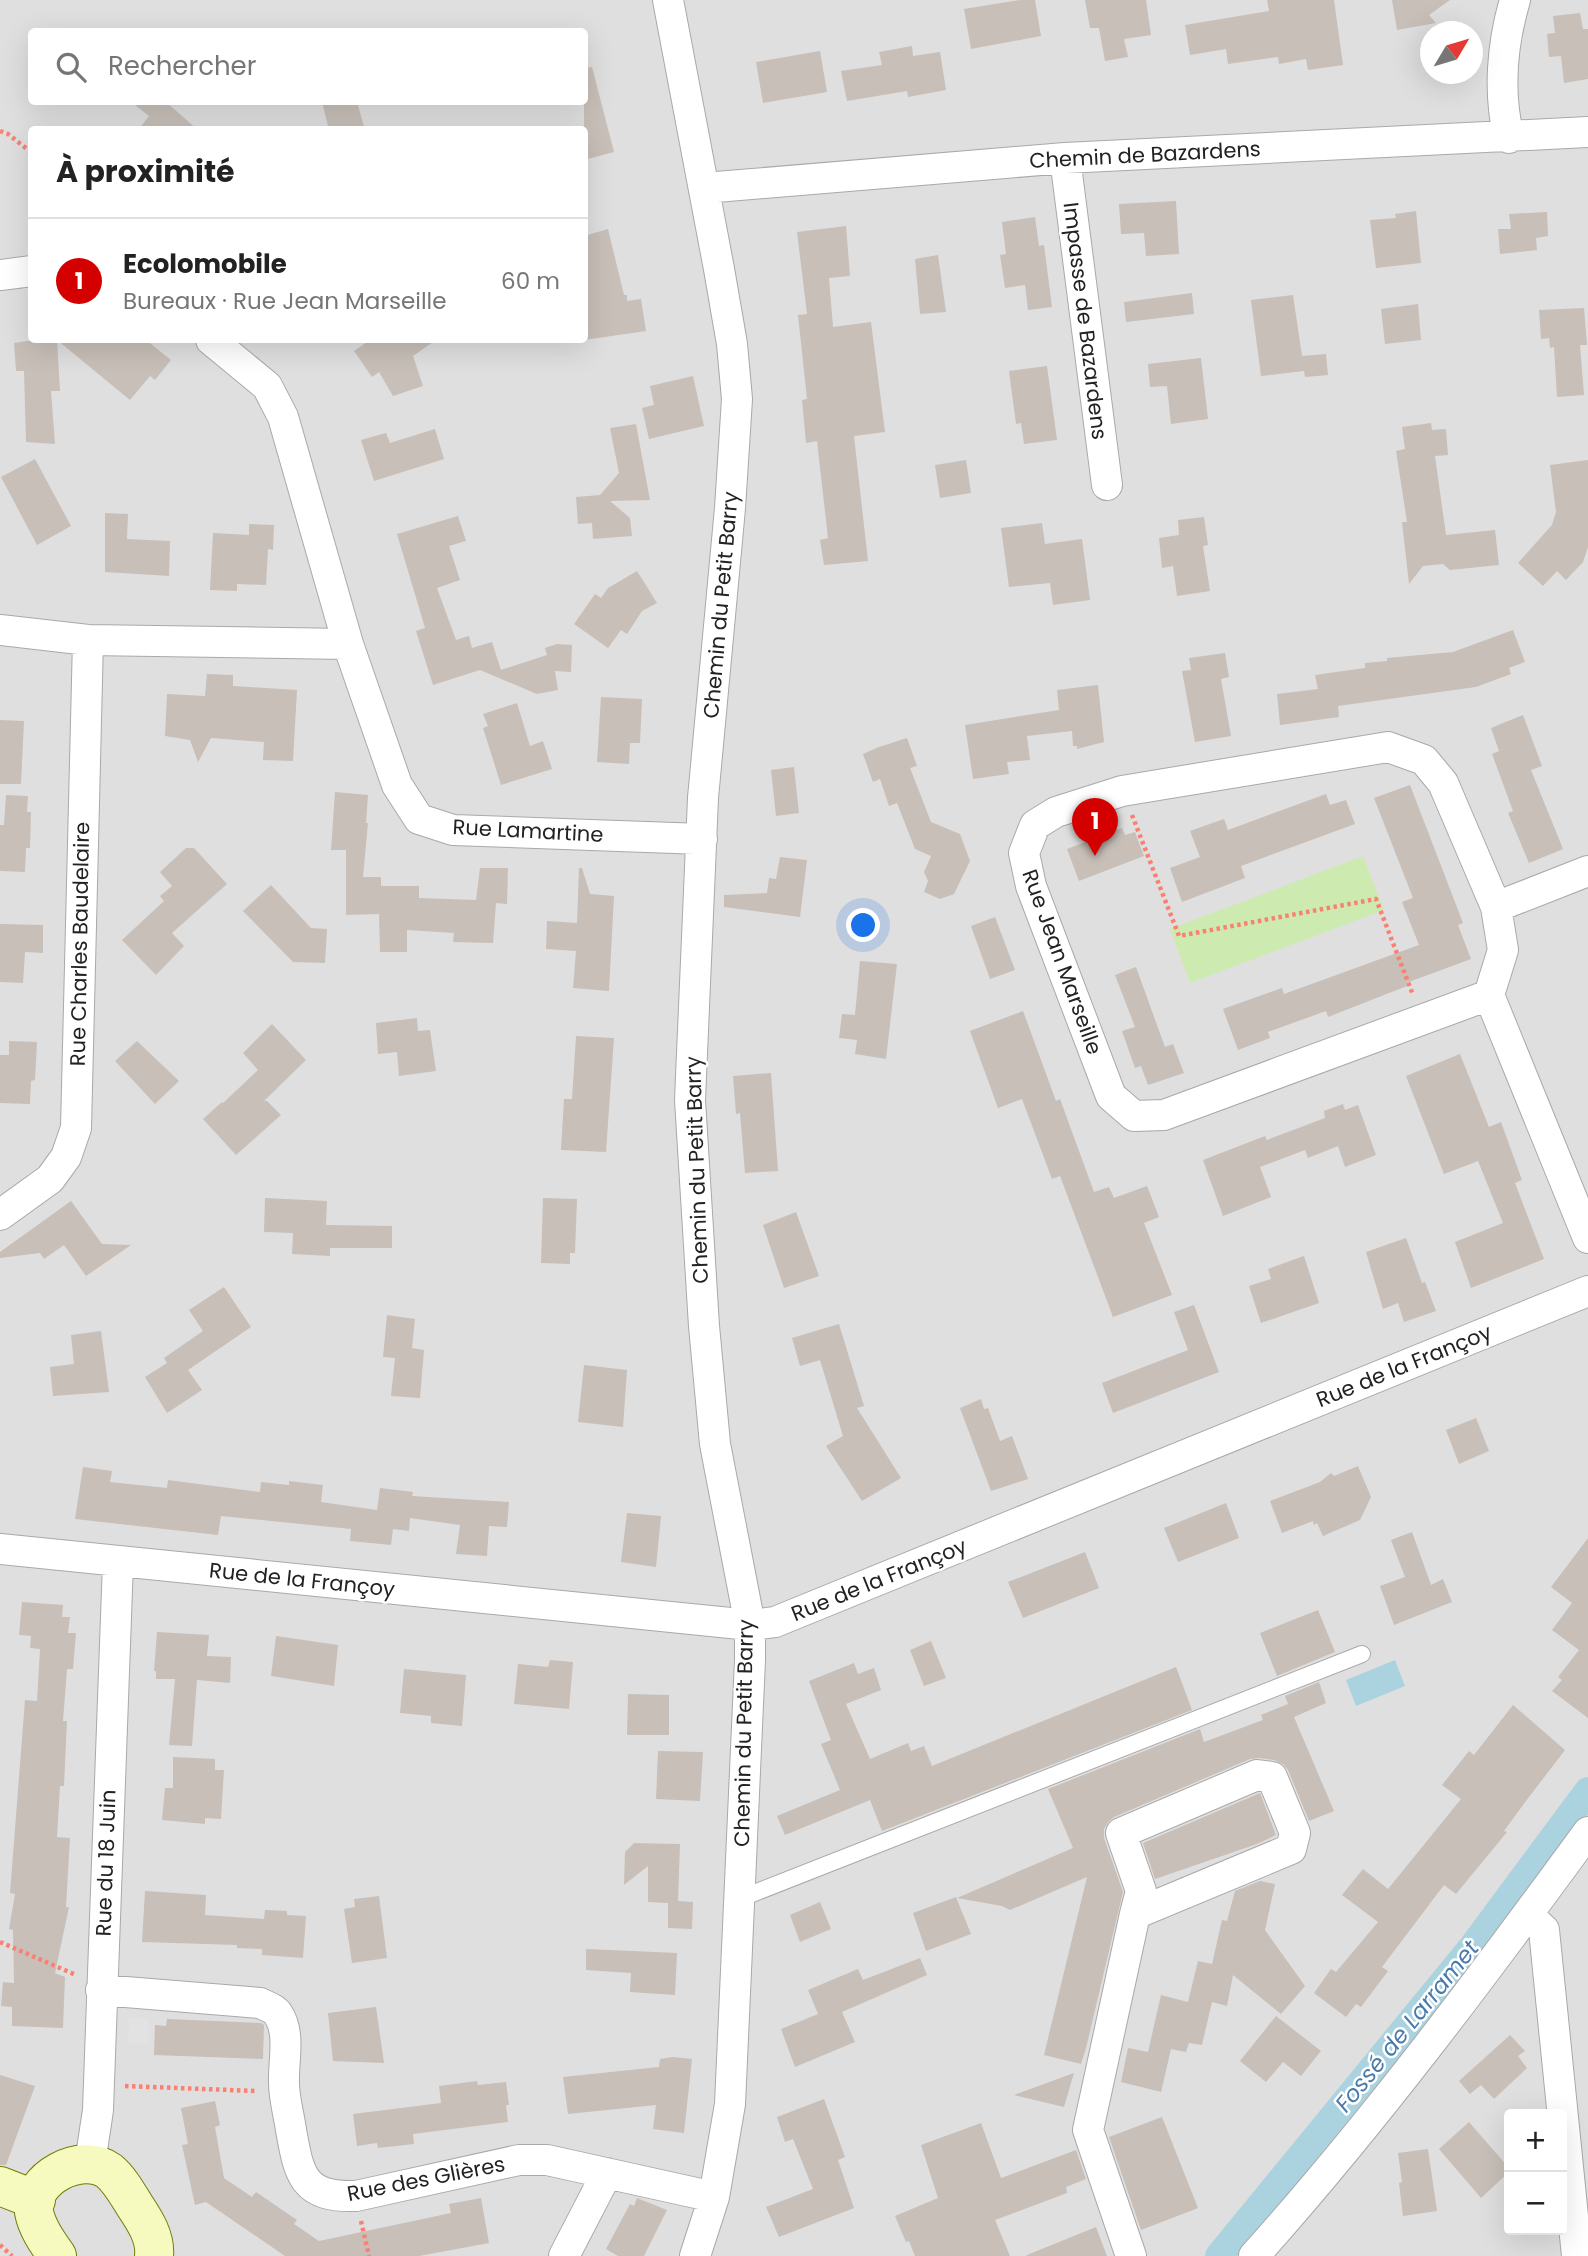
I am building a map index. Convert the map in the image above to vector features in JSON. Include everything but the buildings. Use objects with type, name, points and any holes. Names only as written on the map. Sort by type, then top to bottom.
[{"type":"street","name":"Chemin du Petit Barry","points":[[668,0],[732,344],[737,399],[730,508],[703,798],[690,1100],[702,1300],[715,1444],[750,1625],[730,2104],[714,2197],[695,2256]]},
{"type":"street","points":[[1509,138],[1505,122],[1503,70],[1507,27],[1515,0]]},
{"type":"street","name":"Chemin de Bazardens","points":[[704,188],[1065,158],[1588,132]]},
{"type":"street","name":"Impasse de Bazardens","points":[[1065,158],[1107,485]]},
{"type":"street","points":[[0,275],[28,272]]},
{"type":"street","name":"Rue Lamartine","points":[[215,343],[267,386],[283,417],[348,644],[397,785],[419,819],[453,830],[702,839]]},
{"type":"street","points":[[0,630],[88,640],[348,644]]},
{"type":"street","name":"Rue Charles Baudelaire","points":[[0,1215],[50,1179],[66,1157],[76,1128],[88,640]]},
{"type":"street","name":"Rue Jean Marseille","points":[[1388,747],[1424,760],[1443,783],[1496,907],[1503,950],[1489,995],[1164,1115],[1134,1116],[1111,1096],[1031,886],[1024,853],[1035,825],[1056,812],[1122,792],[1388,747]]},
{"type":"street","points":[[1496,907],[1588,871]]},
{"type":"street","points":[[1489,995],[1588,1238]]},
{"type":"street","name":"Rue de la Françoy","points":[[0,1549],[750,1625],[775,1622],[1588,1291]]},
{"type":"street","name":"Rue du 18 Juin","points":[[90,2163],[98,2110],[118,1562]]},
{"type":"street","points":[[1132,2256],[1088,2130],[1135,1914],[1141,1891],[1121,1833],[1257,1775],[1272,1777],[1295,1833],[1291,1849],[1135,1914]]},
{"type":"street","points":[[1254,2256],[1354,2139],[1528,1915],[1588,1832]]},
{"type":"street","points":[[1528,1915],[1544,1930],[1577,2256]]},
{"type":"street","name":"Rue des Glières","points":[[101,1990],[260,2003],[277,2013],[284,2030],[284,2086],[298,2167],[307,2182],[323,2192],[340,2197],[356,2196],[519,2160],[547,2160],[714,2197]]},
{"type":"street","points":[[57,2256],[43,2234],[34,2211],[36,2200],[46,2180],[71,2166],[90,2163],[109,2171],[119,2182],[151,2233],[154,2256]]},
{"type":"street","points":[[564,2256],[607,2173]]},
{"type":"street","points":[[0,2186],[36,2200]]},
{"type":"lane","points":[[740,1899],[1362,1654]]},
{"type":"path","points":[[0,131],[28,150]]},
{"type":"path","points":[[1122,792],[1179,936],[1376,899],[1422,1020]]},
{"type":"path","points":[[0,1942],[83,1978],[101,1990]]},
{"type":"path","points":[[117,2086],[268,2091]]},
{"type":"path","points":[[0,2245],[12,2256]]},
{"type":"shaded area","points":[[0,0],[1588,0],[1588,2256],[0,2256]]},
{"type":"shaded area","points":[[129,2018],[148,2018],[148,2044],[128,2043]]},
{"type":"green space","points":[[1363,856],[1384,910],[1190,983],[1170,929]]},
{"type":"water","points":[[1395,1660],[1405,1686],[1356,1706],[1346,1680]]},
{"type":"waterway","name":"Fossé de Larramet","points":[[1219,2256],[1473,1946],[1588,1791]]},
{"type":"place","name":"Ecolomobile","points":[[1095,856]]}]
